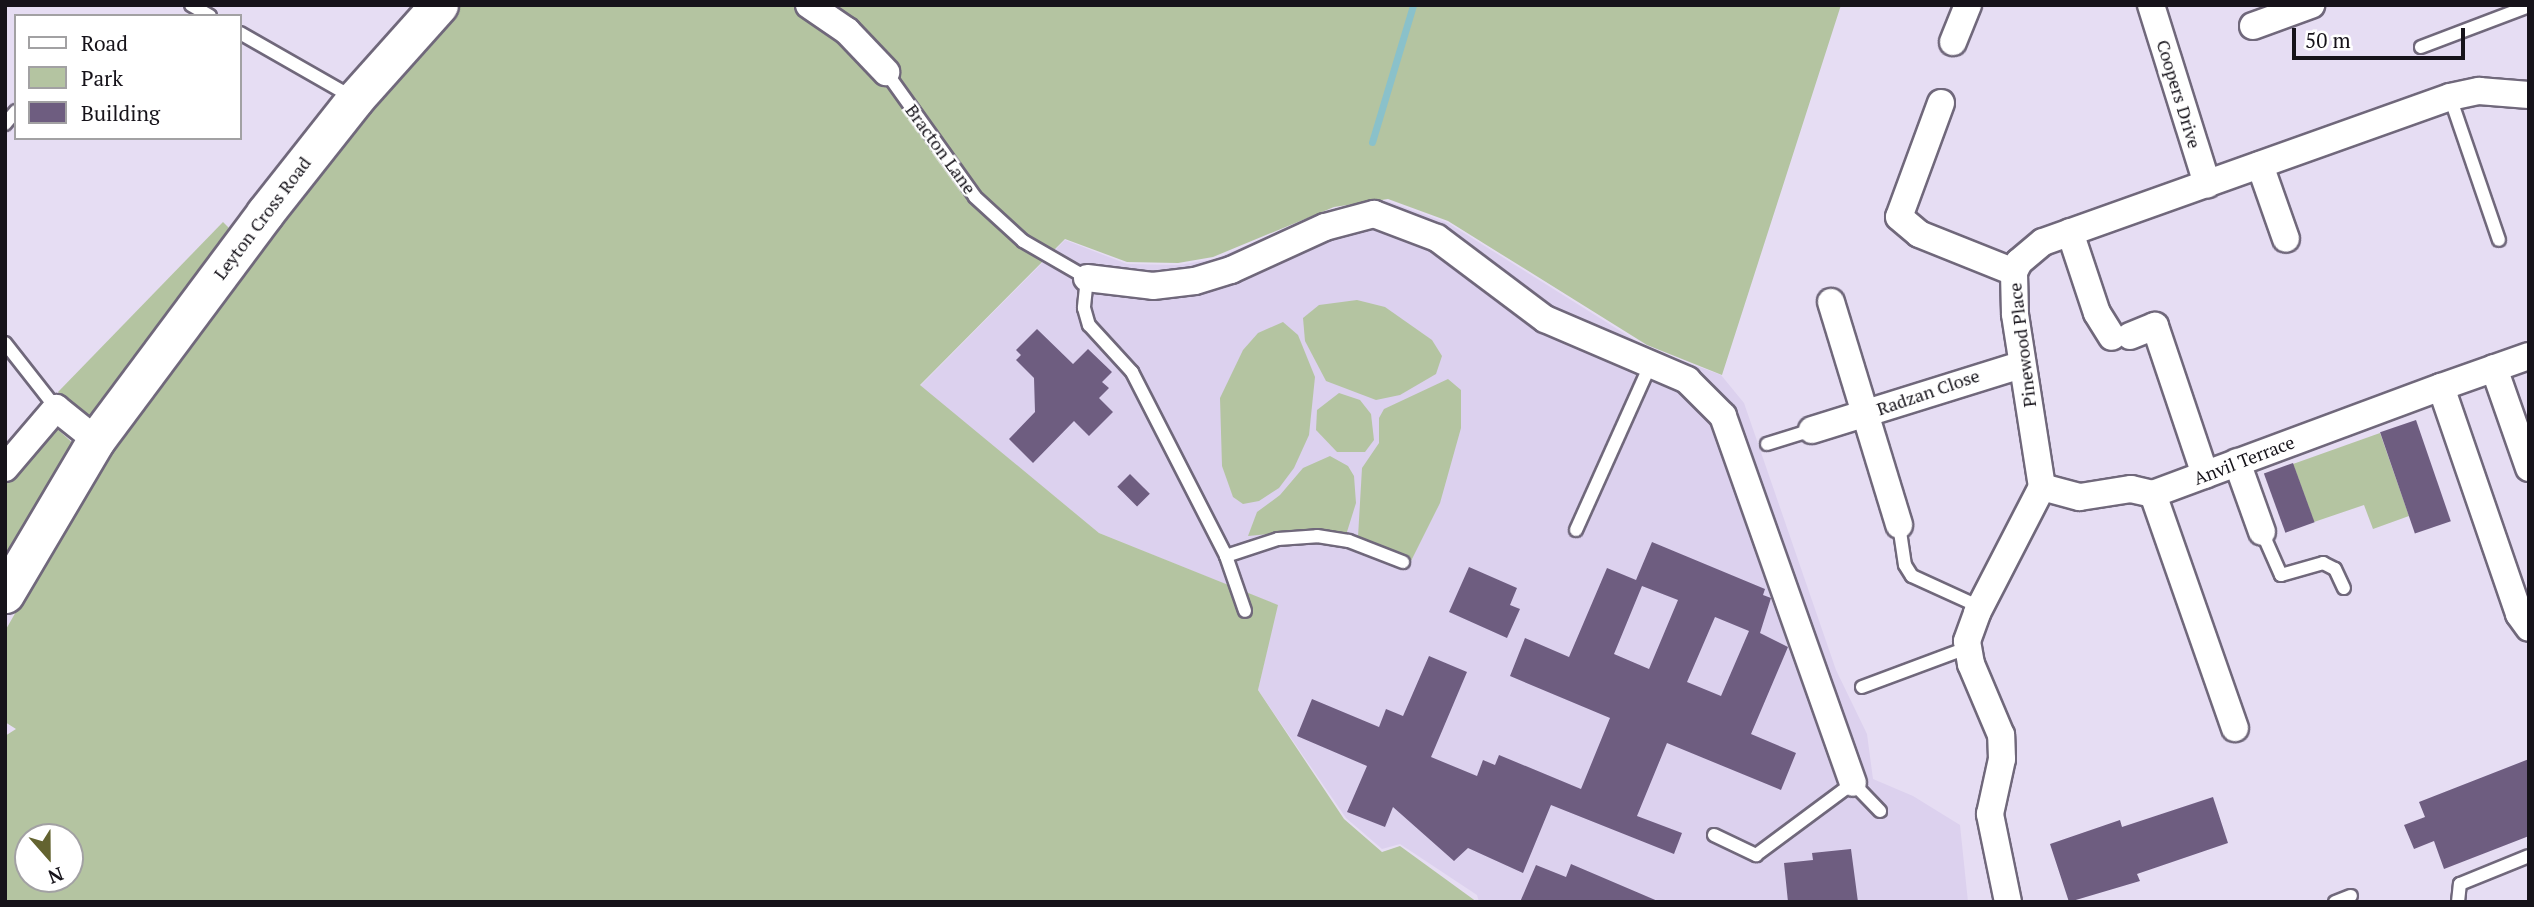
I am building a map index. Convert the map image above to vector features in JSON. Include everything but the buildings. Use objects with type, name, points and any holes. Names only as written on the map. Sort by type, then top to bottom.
[{"type":"street","name":"Leyton Cross Road","points":[[5,594],[96,440],[355,99],[439,5]]},
{"type":"street","name":"Bracton Lane","points":[[808,5],[847,31],[886,72]]},
{"type":"street","points":[[1953,42],[1968,5]]},
{"type":"street","name":"Coopers Drive","points":[[2151,5],[2207,184]]},
{"type":"street","points":[[2253,26],[2311,5]]},
{"type":"street","name":"Pinewood Place","points":[[2042,487],[2039,449],[2021,365],[2014,272],[2034,246],[2449,97],[2479,91],[2529,95]]},
{"type":"street","points":[[1941,103],[1899,217],[1919,234],[2014,272]]},
{"type":"street","points":[[2260,165],[2286,239]]},
{"type":"street","points":[[1087,278],[1153,286],[1195,281],[1231,271],[1325,226],[1374,214],[1437,238],[1545,318],[1687,380],[1723,416],[1853,783]]},
{"type":"street","points":[[2070,232],[2097,313],[2121,336],[2155,326],[2205,475]]},
{"type":"street","name":"Radzan Close","points":[[1831,302],[1868,412],[2021,365]]},
{"type":"street","name":"Anvil Terrace","points":[[2042,487],[2080,497],[2131,489],[2153,494],[2529,356]]},
{"type":"street","points":[[2494,368],[2529,468]]},
{"type":"street","points":[[2441,387],[2519,614],[2529,628]]},
{"type":"street","points":[[5,468],[56,408],[96,440]]},
{"type":"street","points":[[1812,430],[1868,412],[1899,525]]},
{"type":"street","points":[[2237,462],[2262,531]]},
{"type":"street","points":[[2008,902],[1990,814],[2002,759],[2001,735],[1968,648],[1980,607],[2042,487]]},
{"type":"street","points":[[2153,494],[2235,728]]},
{"type":"lane","points":[[191,5],[207,14]]},
{"type":"lane","points":[[2421,47],[2529,6]]},
{"type":"lane","points":[[242,34],[355,99]]},
{"type":"lane","name":"Bracton Lane","points":[[886,72],[975,197],[1023,241],[1087,278]]},
{"type":"lane","points":[[2449,97],[2500,240]]},
{"type":"lane","points":[[1087,278],[1084,309],[1089,325],[1132,372],[1226,556],[1245,611]]},
{"type":"lane","points":[[5,343],[56,408]]},
{"type":"lane","points":[[1576,530],[1650,365]]},
{"type":"lane","points":[[1767,443],[1812,430]]},
{"type":"lane","points":[[1899,525],[1905,565],[1912,576],[1980,607]]},
{"type":"lane","points":[[2262,531],[2281,575],[2323,563],[2335,569],[2344,588]]},
{"type":"lane","points":[[1226,556],[1266,542],[1307,535],[1349,541],[1403,562]]},
{"type":"lane","points":[[1862,687],[1968,648]]},
{"type":"lane","points":[[1714,835],[1756,855],[1853,783],[1880,811]]},
{"type":"lane","points":[[2458,902],[2460,884],[2529,856]]},
{"type":"lane","points":[[2335,902],[2351,896]]},
{"type":"shaded area","points":[[1387,201],[1448,223],[1646,347],[1721,375],[1744,403],[1836,670],[1867,734],[1873,779],[1913,796],[1960,825],[1968,902],[1479,902],[1477,895],[1400,844],[1382,849],[1346,818],[1258,690],[1277,605],[1099,533],[920,386],[1065,240],[1127,264],[1179,265],[1214,259],[1335,209]]},
{"type":"green space","points":[[442,5],[1841,5],[1722,375],[1647,345],[1448,221],[1388,199],[1334,207],[1213,257],[1178,263],[1127,262],[1065,239],[920,385],[1099,533],[1278,605],[1258,690],[1344,819],[1382,852],[1400,846],[1477,902],[5,902],[5,736],[16,729],[5,722],[5,631],[103,459]]},
{"type":"green space","points":[[223,222],[231,230],[99,416],[84,417],[58,392]]},
{"type":"green space","points":[[1357,300],[1385,307],[1432,340],[1442,356],[1436,374],[1400,395],[1376,400],[1326,381],[1305,341],[1303,318],[1319,305]]},
{"type":"green space","points":[[1283,322],[1298,335],[1315,377],[1309,435],[1294,468],[1279,488],[1259,501],[1243,504],[1233,497],[1222,466],[1220,398],[1243,350],[1258,333]]},
{"type":"green space","points":[[1448,379],[1461,390],[1461,428],[1440,503],[1411,561],[1358,537],[1362,468],[1379,443],[1379,418],[1384,409]]},
{"type":"green space","points":[[1339,393],[1360,400],[1371,414],[1374,440],[1365,452],[1337,452],[1316,430],[1317,410]]},
{"type":"green space","points":[[54,426],[77,447],[5,567],[5,481]]},
{"type":"green space","points":[[2380,433],[2409,516],[2373,529],[2364,505],[2314,522],[2293,464]]},
{"type":"green space","points":[[1330,456],[1348,466],[1354,476],[1356,503],[1346,535],[1319,529],[1248,536],[1257,512],[1280,495],[1303,468]]},
{"type":"waterway","points":[[1372,142],[1413,5]]}]
